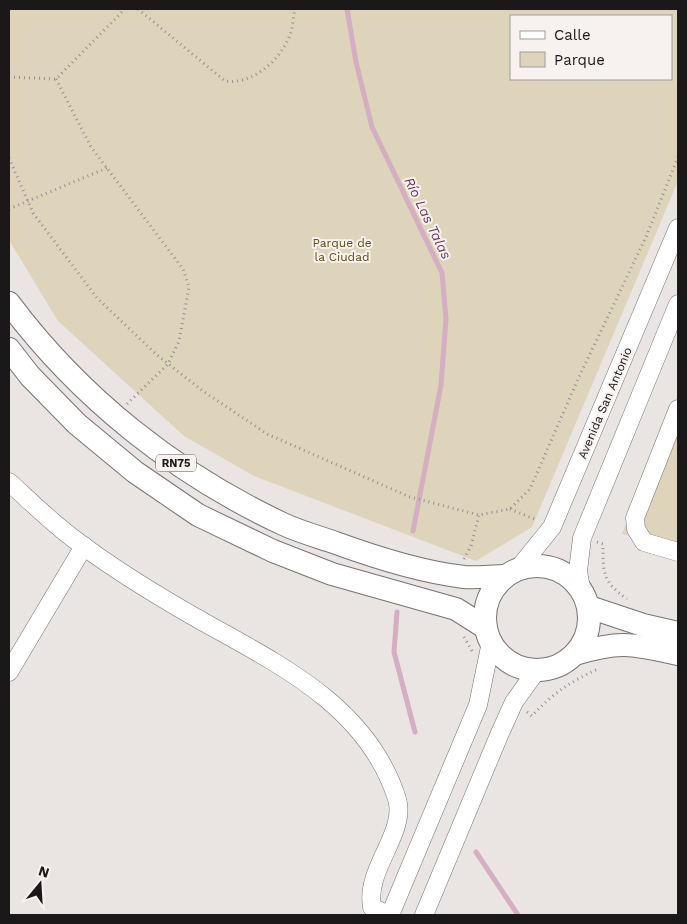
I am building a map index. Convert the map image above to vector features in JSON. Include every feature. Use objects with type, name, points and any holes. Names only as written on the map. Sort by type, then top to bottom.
[{"type":"main road","name":"RN75","points":[[9,303],[57,362],[116,416],[163,455],[223,493],[284,524],[387,560],[452,575],[512,572]]},
{"type":"main road","name":"RN75","points":[[9,349],[30,376],[77,424],[136,472],[198,515],[272,551],[332,574],[456,609],[483,641]]},
{"type":"main road","points":[[532,566],[546,566],[560,570],[571,578],[585,598],[588,632],[575,654],[564,663],[551,668],[537,670],[523,668],[510,662],[483,641],[486,605],[497,584],[512,572],[532,566]]},
{"type":"main road","points":[[585,598],[632,612],[678,633]]},
{"type":"main road","points":[[575,654],[602,646],[628,644],[678,654]]},
{"type":"street","name":"Avenida San Antonio","points":[[512,572],[552,527],[678,228]]},
{"type":"street","points":[[585,598],[578,571],[582,538],[678,304]]},
{"type":"street","points":[[678,409],[635,518],[636,529],[644,542],[678,552]]},
{"type":"street","points":[[9,482],[84,546],[168,602],[264,655],[317,690],[350,720],[386,770],[398,801],[396,825],[371,884],[370,896],[372,907],[389,915],[478,705],[483,641]]},
{"type":"street","points":[[9,672],[84,546]]},
{"type":"street","points":[[424,915],[514,702],[537,670]]},
{"type":"path","points":[[9,77],[56,79],[125,9]]},
{"type":"path","points":[[138,9],[225,81],[237,83],[256,76],[277,57],[290,36],[295,9]]},
{"type":"path","points":[[56,79],[90,147],[183,269],[190,288],[179,341],[168,364],[116,416]]},
{"type":"path","points":[[9,158],[33,213],[97,298],[168,364],[203,392],[267,434],[410,497],[479,515],[510,509],[530,489],[578,379],[646,237],[678,157]]},
{"type":"path","points":[[9,209],[106,168]]},
{"type":"path","points":[[510,509],[552,527]]},
{"type":"path","points":[[452,575],[455,567],[462,563],[471,546],[479,515]]},
{"type":"path","points":[[582,538],[603,544],[603,572],[607,582],[632,612]]},
{"type":"path","points":[[460,632],[483,641]]},
{"type":"path","points":[[514,702],[532,716],[553,694],[574,680],[605,665]]},
{"type":"green space","name":"Parque de la Ciudad","points":[[9,9],[678,9],[678,181],[532,527],[476,561],[254,476],[184,436],[58,321],[9,240]]},
{"type":"green space","points":[[678,396],[678,546],[622,534]]},
{"type":"waterway","name":"Río Las Talas","points":[[347,9],[356,62],[372,127],[442,273],[446,319],[441,385],[413,531]]},
{"type":"waterway","points":[[397,612],[394,652],[415,732]]},
{"type":"waterway","name":"Río Las Talas","points":[[476,852],[518,915]]}]
